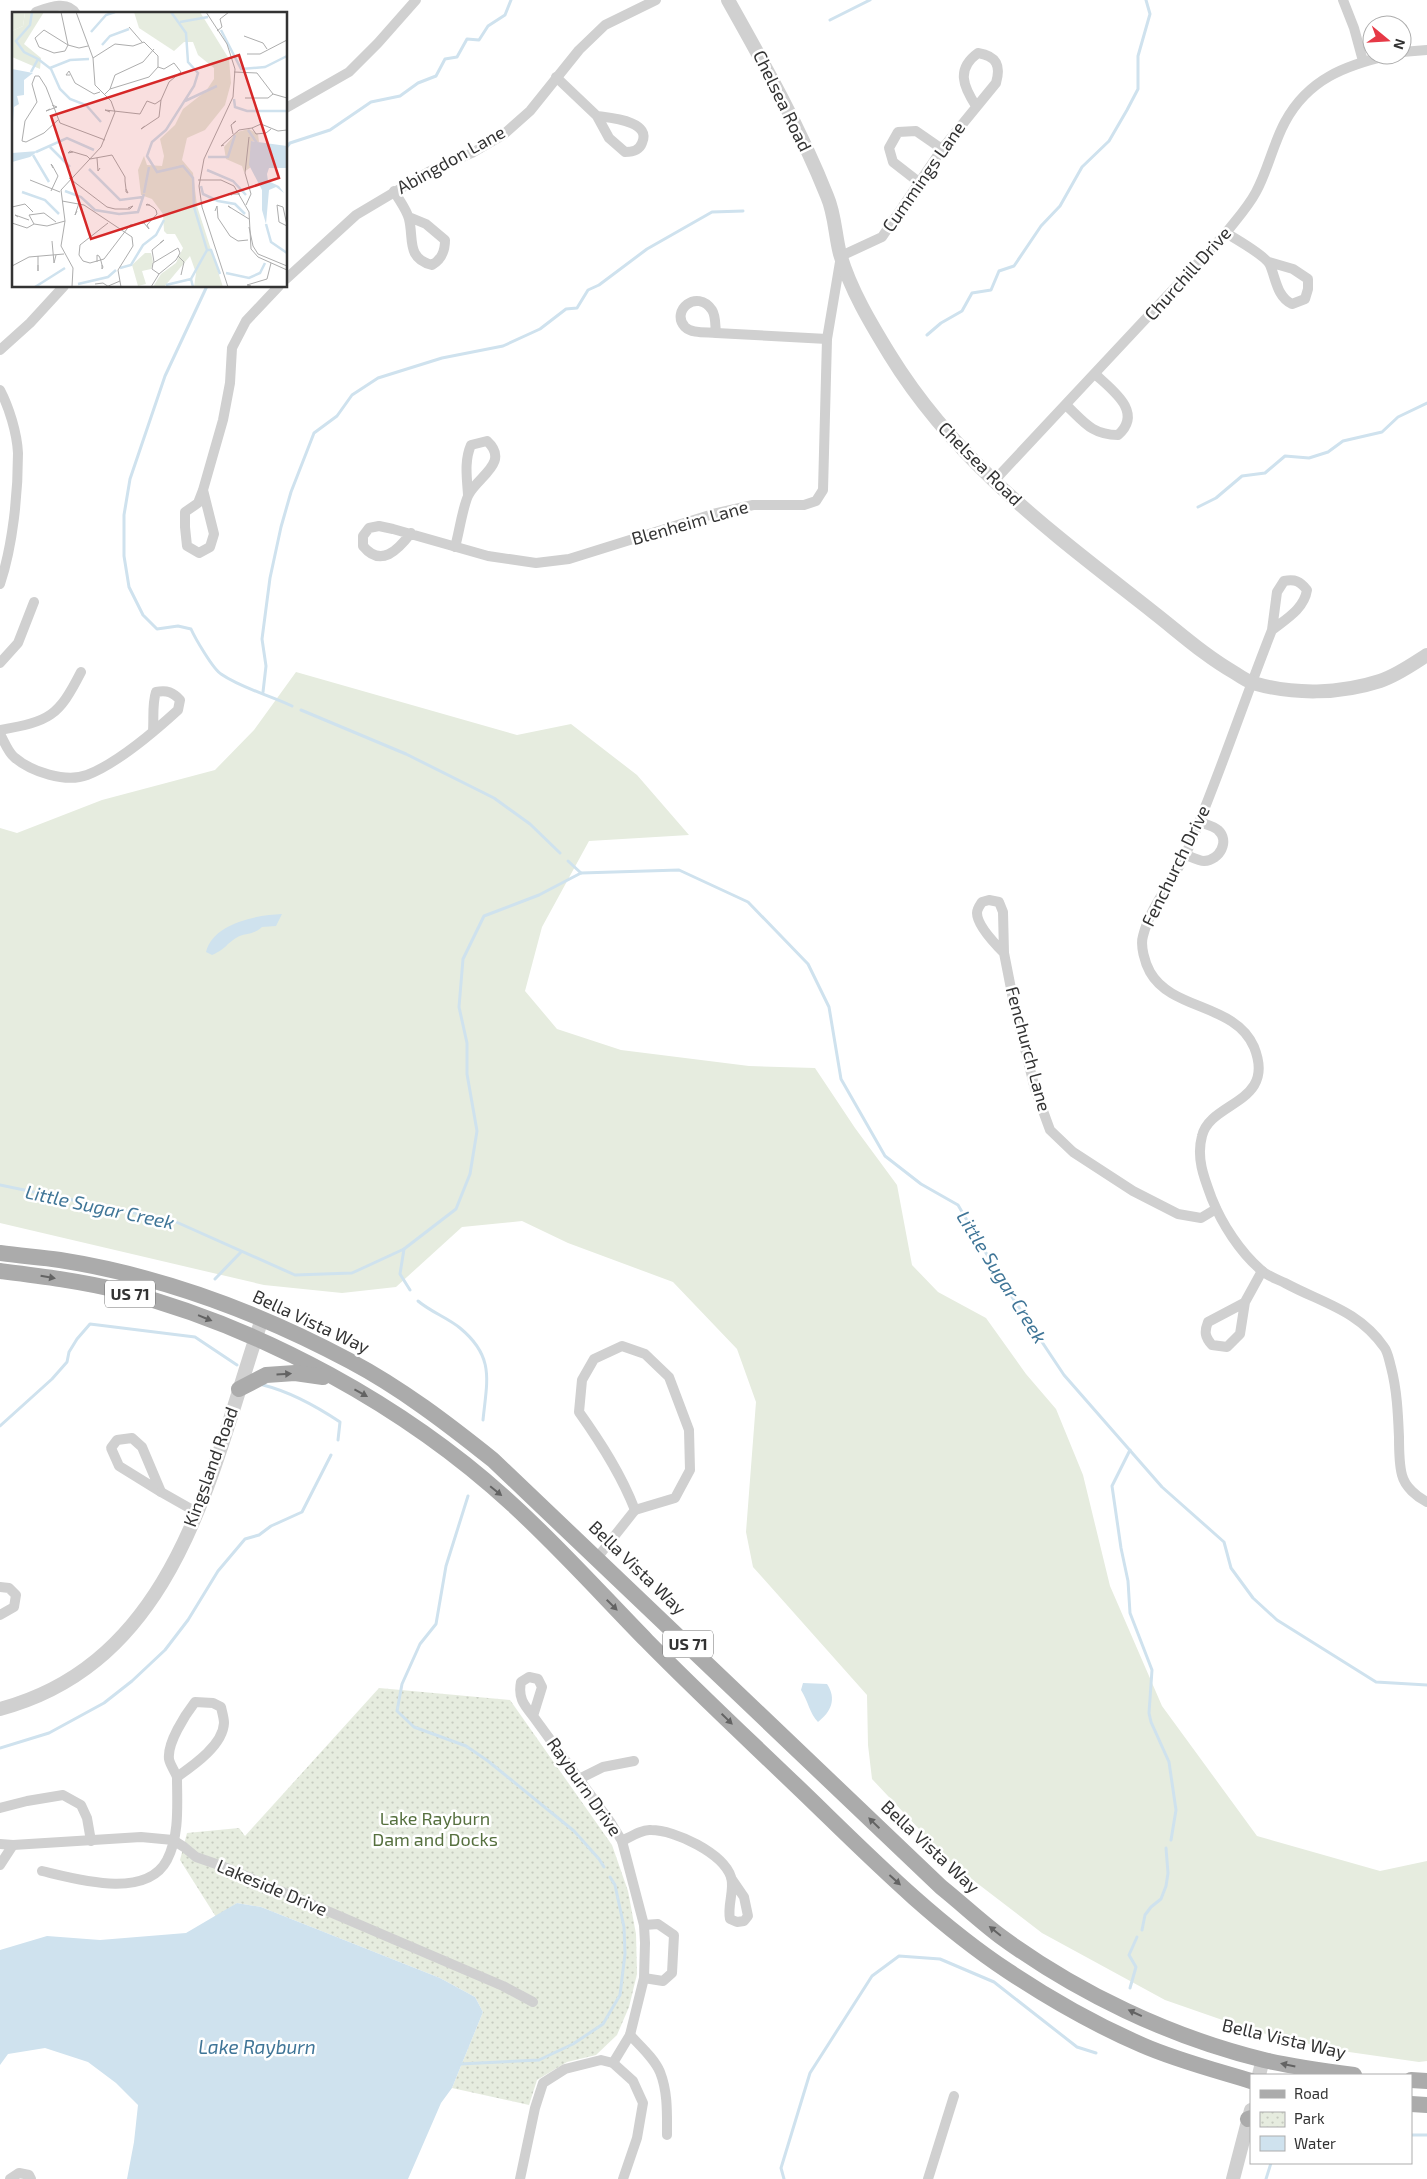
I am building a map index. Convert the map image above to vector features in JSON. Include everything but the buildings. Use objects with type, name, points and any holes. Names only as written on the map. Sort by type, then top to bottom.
[{"type":"main road","name":"Bella Vista Way","points":[[0,1254],[60,1260],[149,1280],[262,1319],[351,1361],[402,1392],[448,1424],[493,1460],[942,1887],[1000,1935],[1046,1967],[1096,1995],[1164,2027],[1217,2046],[1261,2067],[1342,2074]]},
{"type":"main road","name":"US 71","points":[[0,1271],[42,1276],[119,1291],[191,1312],[255,1339],[374,1400],[422,1433],[513,1505],[667,1661],[889,1875],[947,1926],[1008,1971],[1074,2011],[1144,2046],[1250,2081]]},
{"type":"main road","points":[[239,1389],[266,1375],[295,1374],[333,1378]]},
{"type":"main road","points":[[1412,2080],[1427,2081]]},
{"type":"main road","points":[[1412,2104],[1427,2105]]},
{"type":"street","points":[[288,107],[348,72],[378,43],[416,0]]},
{"type":"street","name":"Abingdon Lane","points":[[288,277],[356,215],[430,170],[472,153],[503,136],[530,110],[579,50],[605,25],[656,0]]},
{"type":"street","name":"Chelsea Road","points":[[728,0],[778,89],[829,199],[841,256],[862,304],[890,355],[928,412],[993,482],[1087,562],[1155,613],[1184,638],[1220,665],[1251,683],[1291,691],[1338,690],[1383,681],[1427,655]]},
{"type":"street","points":[[1343,0],[1354,28],[1362,57]]},
{"type":"street","points":[[39,12],[64,3],[71,5],[75,12]]},
{"type":"street","points":[[1412,51],[1427,50]]},
{"type":"street","name":"Cummings Lane","points":[[841,256],[882,237],[942,149],[996,83],[999,72],[997,64],[992,58],[978,53],[966,65],[964,74],[965,86],[976,106]]},
{"type":"street","name":"Churchill Drive","points":[[993,482],[1226,232],[1256,193],[1285,121],[1302,96],[1327,76],[1362,61]]},
{"type":"street","points":[[556,77],[597,116],[609,138],[625,152],[633,152],[640,148],[643,141],[643,132],[638,127],[627,122],[597,116]]},
{"type":"street","points":[[920,183],[893,162],[888,148],[898,132],[916,131],[942,149]]},
{"type":"street","points":[[394,192],[409,217],[411,244],[416,255],[423,262],[432,265],[437,262],[445,249],[445,240],[426,224],[409,217]]},
{"type":"street","points":[[1226,232],[1269,262],[1293,269],[1302,274],[1308,280],[1305,299],[1292,304],[1285,301],[1277,286],[1269,262]]},
{"type":"street","name":"Blenheim Lane","points":[[411,533],[488,556],[536,563],[569,559],[721,512],[753,505],[804,505],[816,501],[823,490],[825,471],[826,340],[841,256]]},
{"type":"street","points":[[0,350],[30,323],[62,288]]},
{"type":"street","points":[[204,490],[214,534],[210,547],[199,553],[187,546],[186,512],[198,503],[204,490],[225,410],[230,383],[232,348],[246,321],[277,288]]},
{"type":"street","points":[[716,333],[826,340]]},
{"type":"street","points":[[1066,405],[1092,430],[1108,435],[1118,435],[1125,429],[1128,411],[1116,394],[1094,374]]},
{"type":"street","points":[[0,390],[6,401],[18,451],[10,539],[0,584]]},
{"type":"street","points":[[455,547],[468,495],[466,464],[468,453],[471,445],[487,440],[494,447],[496,456],[493,465],[468,495]]},
{"type":"street","name":"Fenchurch Drive","points":[[1272,630],[1306,601],[1307,590],[1301,582],[1292,579],[1284,581],[1277,592],[1272,630],[1200,822],[1186,855],[1149,917],[1142,939],[1146,962],[1151,974],[1169,991],[1228,1019],[1248,1036],[1258,1060],[1257,1078],[1249,1092],[1238,1103],[1212,1117],[1202,1132],[1199,1149],[1200,1165],[1216,1209],[1236,1242],[1262,1271],[1301,1292],[1332,1304],[1366,1325],[1386,1349],[1395,1380],[1402,1477],[1416,1497],[1427,1502]]},
{"type":"street","points":[[0,663],[18,643],[34,602]]},
{"type":"street","points":[[0,730],[29,725],[56,712],[65,702],[81,672]]},
{"type":"street","points":[[0,734],[14,756],[36,770],[64,777],[86,775],[113,760],[154,731]]},
{"type":"street","points":[[1186,855],[1204,861],[1215,858],[1222,849],[1223,838],[1217,829],[1200,822]]},
{"type":"street","name":"Fenchurch Lane","points":[[1004,954],[983,929],[978,919],[977,911],[982,902],[989,900],[999,902],[1003,912],[1004,954],[1015,1009],[1035,1089],[1050,1130],[1073,1152],[1156,1205],[1178,1214],[1200,1218],[1216,1209]]},
{"type":"street","points":[[1245,1302],[1227,1314],[1215,1317],[1208,1322],[1205,1330],[1206,1339],[1212,1345],[1227,1346],[1240,1334],[1245,1302],[1262,1271]]},
{"type":"street","name":"Kingsland Road","points":[[0,1709],[17,1705],[68,1680],[96,1661],[123,1636],[144,1610],[174,1560],[198,1513],[216,1465],[262,1319]]},
{"type":"street","points":[[597,1558],[636,1510],[675,1498],[690,1470],[689,1430],[669,1377],[644,1354],[622,1346],[594,1360],[582,1380],[579,1412],[600,1440],[623,1480],[636,1510]]},
{"type":"street","points":[[161,1492],[142,1447],[132,1438],[117,1440],[112,1448],[119,1466],[161,1492],[198,1513]]},
{"type":"street","points":[[0,1587],[9,1588],[16,1595],[14,1607],[0,1615]]},
{"type":"street","points":[[42,1871],[87,1881],[127,1883],[146,1878],[161,1869],[168,1859],[178,1815],[178,1777],[169,1760],[170,1748],[187,1713],[195,1702],[213,1703],[221,1707],[224,1722],[221,1733],[200,1761],[178,1777]]},
{"type":"street","name":"Rayburn Drive","points":[[533,1716],[622,1841],[644,1925],[644,1978],[630,2035],[613,2063]]},
{"type":"street","points":[[579,1779],[603,1767],[634,1762]]},
{"type":"street","points":[[0,1808],[63,1795],[81,1805],[87,1818],[91,1840]]},
{"type":"street","points":[[622,1841],[648,1829],[667,1832],[690,1841],[721,1860],[732,1878]]},
{"type":"street","points":[[0,1844],[13,1845],[141,1837],[172,1840]]},
{"type":"street","name":"Lakeside Drive","points":[[172,1840],[184,1847],[196,1858],[222,1866],[513,1990],[533,2002]]},
{"type":"street","points":[[0,1865],[13,1845]]},
{"type":"street","points":[[644,1925],[658,1924],[674,1935],[672,1973],[663,1981],[644,1978]]},
{"type":"street","points":[[630,2035],[644,2049],[660,2071],[666,2098],[667,2135]]},
{"type":"street","points":[[520,2179],[535,2108],[543,2083],[565,2069],[601,2060],[613,2063],[633,2082],[643,2103],[637,2138],[623,2179]]},
{"type":"street","points":[[928,2179],[954,2096]]},
{"type":"street","points":[[1233,2179],[1250,2116]]},
{"type":"street","points":[[10,2179],[19,2173],[29,2175],[31,2179]]},
{"type":"green space","points":[[296,672],[517,735],[571,724],[637,775],[689,835],[589,841],[542,927],[525,991],[557,1029],[621,1050],[749,1066],[815,1068],[855,1128],[897,1185],[912,1265],[938,1292],[986,1318],[1026,1374],[1056,1409],[1083,1475],[1110,1586],[1162,1706],[1257,1836],[1380,1871],[1427,1861],[1427,2061],[1419,2062],[1335,2050],[1254,2031],[1165,2000],[1042,1933],[952,1864],[872,1779],[868,1745],[867,1695],[753,1567],[746,1532],[756,1402],[737,1349],[673,1282],[568,1243],[522,1221],[462,1227],[396,1287],[342,1293],[264,1285],[0,1223],[0,828],[17,833],[102,800],[215,770],[254,730]]},
{"type":"green space","name":"Lake Rayburn Dam and Docks","points":[[379,1688],[510,1700],[612,1845],[628,1891],[636,1934],[637,1974],[629,2007],[617,2035],[596,2055],[567,2062],[537,2080],[529,2105],[452,2088],[483,2012],[475,1997],[440,1978],[261,1907],[237,1903],[216,1917],[180,1860],[187,1833],[239,1828],[245,1836]]},
{"type":"water","points":[[282,914],[276,926],[262,927],[255,932],[239,936],[212,955],[206,952],[210,942],[217,934],[237,922],[261,916]]},
{"type":"water","points":[[803,1683],[827,1684],[832,1695],[829,1710],[818,1722],[801,1690]]},
{"type":"water","name":"Lake Rayburn","points":[[237,1903],[261,1907],[440,1978],[475,1997],[483,2012],[452,2088],[441,2103],[408,2179],[127,2179],[138,2105],[116,2083],[88,2062],[45,2048],[8,2054],[0,2065],[0,1950],[47,1936],[100,1940],[186,1933]]},
{"type":"waterway","points":[[288,146],[290,143],[330,130],[371,102],[400,96],[418,83],[436,76],[445,59],[457,57],[467,39],[479,40],[488,26],[505,15],[511,0]]},
{"type":"waterway","points":[[830,20],[870,0]]},
{"type":"waterway","points":[[927,335],[941,323],[962,311],[972,293],[991,290],[999,271],[1014,266],[1041,226],[1060,206],[1082,167],[1109,141],[1138,89],[1138,56],[1150,14],[1146,0]]},
{"type":"waterway","points":[[263,692],[266,666],[262,639],[270,578],[291,492],[314,433],[337,416],[352,395],[378,378],[442,358],[503,346],[540,329],[566,309],[577,308],[588,290],[599,285],[647,249],[712,212],[743,211]]},
{"type":"waterway","points":[[206,288],[165,376],[130,479],[124,515],[124,556],[129,587],[143,615],[157,629],[178,626],[191,629],[209,660],[221,674],[246,687],[292,706]]},
{"type":"waterway","points":[[1198,507],[1216,498],[1242,476],[1265,473],[1285,456],[1309,458],[1328,452],[1343,441],[1382,432],[1398,417],[1427,403]]},
{"type":"waterway","points":[[301,710],[406,754],[494,798],[530,824],[560,853]]},
{"type":"waterway","points":[[568,861],[581,873]]},
{"type":"waterway","name":"Little Sugar Creek","points":[[0,1185],[174,1221],[295,1275],[352,1273],[404,1249],[456,1209],[470,1174],[477,1131],[467,1074],[467,1043],[459,1007],[463,959],[484,916],[539,895],[581,873],[679,870],[748,902],[808,964],[829,1007],[841,1079],[885,1156],[921,1184],[958,1205],[1010,1294],[1064,1375],[1162,1487],[1224,1542],[1231,1568],[1253,1598],[1277,1620],[1376,1682],[1427,1685]]},
{"type":"waterway","points":[[404,1249],[400,1274],[410,1290]]},
{"type":"waterway","points":[[215,1279],[241,1252]]},
{"type":"waterway","points":[[418,1301],[460,1328],[479,1349],[484,1359],[487,1381],[483,1420]]},
{"type":"waterway","points":[[0,1426],[52,1379],[67,1362],[69,1352],[90,1324],[195,1337],[237,1365]]},
{"type":"waterway","points":[[263,1385],[303,1400],[340,1422],[338,1440]]},
{"type":"waterway","points":[[1130,1450],[1112,1486],[1128,1581],[1130,1613],[1152,1670],[1149,1713],[1151,1722],[1169,1762],[1176,1810],[1171,1840]]},
{"type":"waterway","points":[[0,1748],[49,1733],[104,1703],[132,1681],[165,1650],[188,1620],[218,1571],[245,1539],[259,1535],[271,1526],[302,1512],[331,1455]]},
{"type":"waterway","points":[[468,1496],[446,1566],[436,1624],[420,1644],[402,1684],[397,1711],[414,1727],[466,1746],[488,1761],[574,1831],[604,1867]]},
{"type":"waterway","points":[[1142,1930],[1145,1915],[1161,1899],[1166,1886],[1168,1873],[1166,1848]]},
{"type":"waterway","points":[[460,2064],[539,2060],[573,2044],[603,2024],[620,1995],[625,1954],[624,1927],[615,1885],[610,1877]]},
{"type":"waterway","points":[[1130,1988],[1136,1967],[1129,1955],[1137,1937]]},
{"type":"waterway","points":[[784,2179],[781,2168],[810,2073],[872,1976],[899,1956],[940,1959],[994,1982],[1077,2047],[1096,2053]]},
{"type":"waterway","points":[[1412,2135],[1427,2135]]},
{"type":"waterway","points":[[1266,2179],[1271,2164]]}]
